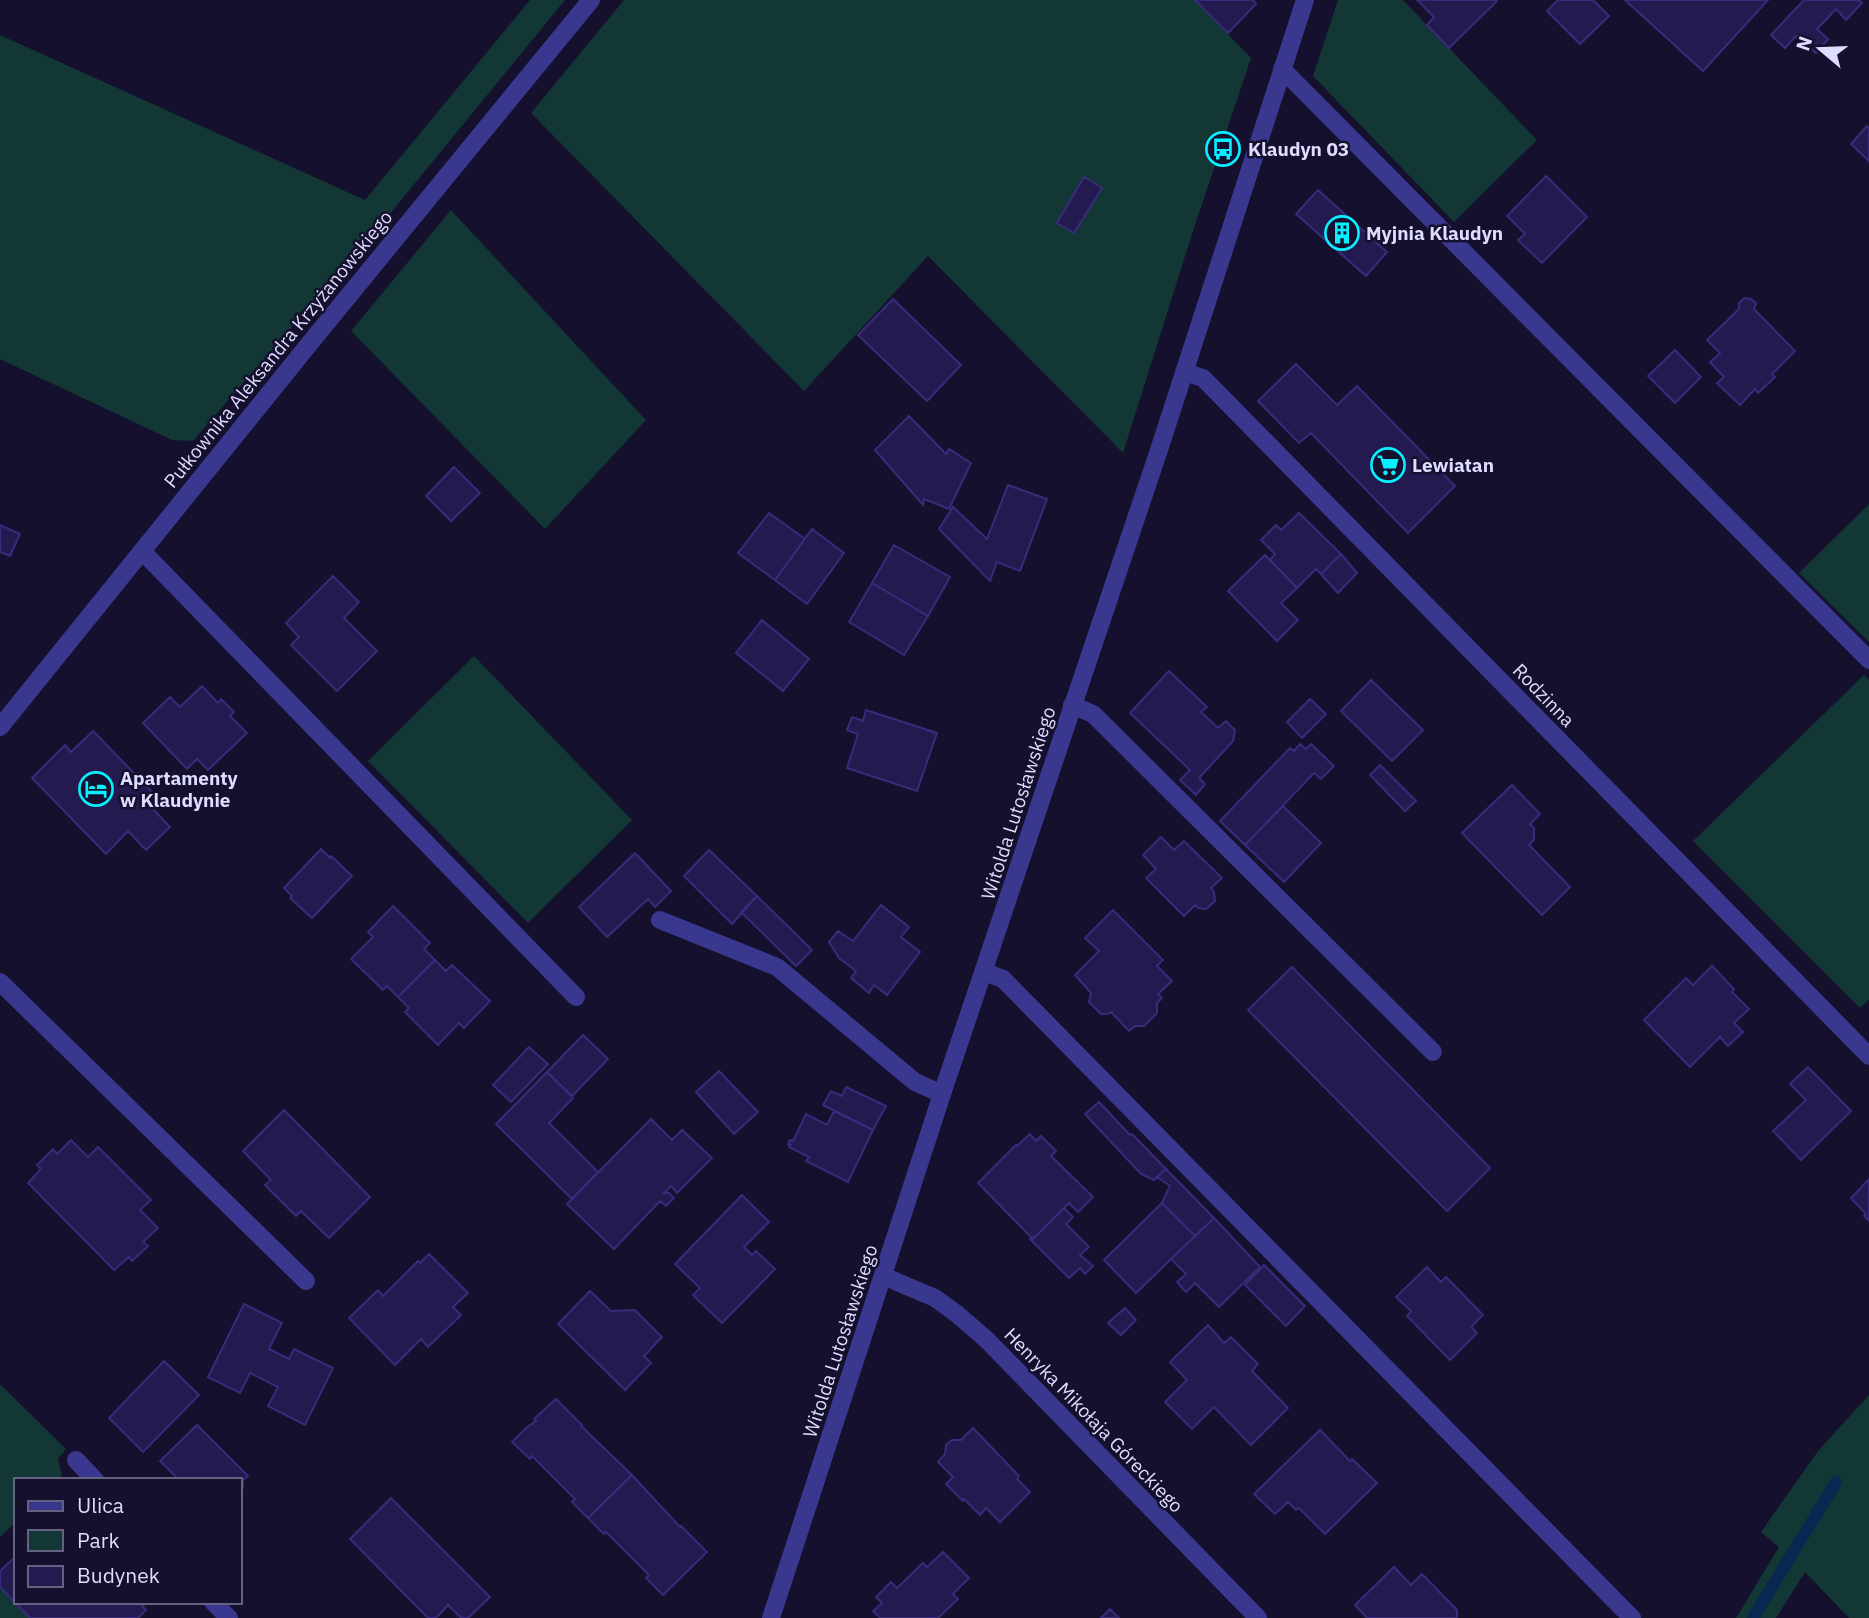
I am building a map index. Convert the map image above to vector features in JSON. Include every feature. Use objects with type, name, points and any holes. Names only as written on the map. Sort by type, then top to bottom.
[{"type":"street","name":"Pułkownika Aleksandra Krzyżanowskiego","points":[[0,727],[591,0]]},
{"type":"street","name":"Witolda Lutosławskiego","points":[[771,1618],[1305,0]]},
{"type":"street","points":[[1282,69],[1869,660]]},
{"type":"street","name":"Rodzinna","points":[[1184,372],[1203,378],[1869,1056]]},
{"type":"street","points":[[142,551],[576,997]]},
{"type":"street","points":[[1072,705],[1093,714],[1433,1052]]},
{"type":"street","points":[[660,920],[777,967],[915,1082],[942,1094]]},
{"type":"street","points":[[985,972],[1003,979],[1632,1618]]},
{"type":"street","points":[[0,982],[306,1281]]},
{"type":"street","name":"Henryka Mikołaja Góreckiego","points":[[883,1276],[935,1298],[987,1340],[1258,1618]]},
{"type":"street","points":[[76,1460],[93,1478]]},
{"type":"street","points":[[216,1604],[229,1618]]},
{"type":"green space","points":[[530,0],[565,0],[389,215],[193,441],[172,440],[0,359],[0,35],[365,200]]},
{"type":"green space","points":[[624,0],[1195,0],[1251,58],[1123,453],[928,256],[804,391],[531,113]]},
{"type":"green space","points":[[1338,0],[1403,0],[1537,140],[1454,222],[1313,76]]},
{"type":"green space","points":[[451,210],[646,420],[545,529],[351,331]]},
{"type":"green space","points":[[1869,504],[1869,642],[1799,573]]},
{"type":"green space","points":[[474,656],[632,820],[528,923],[368,761]]},
{"type":"green space","points":[[1864,675],[1869,680],[1869,1000],[1860,1008],[1693,841]]},
{"type":"green space","points":[[0,1384],[66,1449],[58,1459],[62,1476],[60,1478],[14,1478],[14,1524],[0,1537]]},
{"type":"green space","points":[[1869,1395],[1869,1618],[1849,1618],[1805,1572],[1776,1618],[1736,1618],[1779,1547],[1761,1532],[1818,1451]]},
{"type":"green space","points":[[0,1587],[30,1618],[0,1618]]},
{"type":"building","points":[[1195,0],[1253,0],[1256,4],[1228,33]]},
{"type":"building","points":[[1417,0],[1497,1],[1449,48],[1427,25],[1434,17]]},
{"type":"building","points":[[1558,0],[1593,0],[1609,16],[1580,44],[1547,11]]},
{"type":"building","points":[[1625,0],[1768,0],[1703,71]]},
{"type":"building","points":[[1804,0],[1858,0],[1862,3],[1846,20],[1836,9],[1817,29],[1828,39],[1816,53],[1796,36],[1785,48],[1771,35]]},
{"type":"building","points":[[1867,126],[1869,128],[1869,161],[1851,144]]},
{"type":"building","points":[[1546,176],[1587,217],[1542,263],[1518,240],[1525,234],[1507,216]]},
{"type":"building","points":[[1084,177],[1102,188],[1074,233],[1057,223]]},
{"type":"building","name":"Myjnia Klaudyn","points":[[1318,190],[1387,252],[1366,276],[1296,214]]},
{"type":"building","points":[[1744,298],[1756,303],[1754,309],[1795,351],[1772,374],[1775,377],[1758,393],[1755,389],[1740,405],[1717,383],[1724,377],[1710,362],[1720,353],[1707,340],[1739,309],[1739,303]]},
{"type":"building","points":[[893,299],[961,365],[927,401],[858,335]]},
{"type":"building","points":[[1675,350],[1701,377],[1675,403],[1648,376]]},
{"type":"building","name":"Lewiatan","points":[[1296,364],[1337,405],[1357,386],[1455,486],[1408,533],[1311,433],[1299,443],[1258,401]]},
{"type":"building","points":[[909,416],[946,454],[949,449],[971,463],[949,509],[924,499],[923,505],[875,450]]},
{"type":"building","points":[[454,467],[480,493],[451,521],[426,496]]},
{"type":"building","points":[[1008,485],[1047,499],[1020,571],[997,562],[990,581],[939,529],[953,507],[987,539]]},
{"type":"building","points":[[769,513],[805,539],[775,580],[738,553]]},
{"type":"building","points":[[1299,513],[1341,554],[1321,574],[1316,569],[1297,588],[1270,560],[1275,554],[1261,540],[1276,525],[1281,530]]},
{"type":"building","points":[[0,525],[20,534],[10,556],[0,552]]},
{"type":"building","points":[[812,529],[844,553],[807,604],[775,580]]},
{"type":"building","points":[[894,545],[950,577],[928,616],[872,583]]},
{"type":"building","points":[[1341,554],[1357,573],[1338,593],[1321,574]]},
{"type":"building","points":[[1265,555],[1297,588],[1281,603],[1298,620],[1277,641],[1228,591]]},
{"type":"building","points":[[333,576],[359,602],[344,618],[377,651],[337,691],[291,645],[299,637],[286,623]]},
{"type":"building","points":[[872,583],[928,616],[904,655],[849,622]]},
{"type":"building","points":[[762,620],[809,659],[783,691],[736,653]]},
{"type":"building","points":[[1169,671],[1207,707],[1201,712],[1218,728],[1226,721],[1235,730],[1233,741],[1199,778],[1205,784],[1196,795],[1180,780],[1190,770],[1130,713]]},
{"type":"building","points":[[1371,680],[1423,730],[1392,761],[1341,711]]},
{"type":"building","points":[[202,686],[218,703],[221,699],[234,712],[230,716],[247,733],[208,770],[197,759],[187,769],[143,723],[170,697],[180,707]]},
{"type":"building","points":[[1310,699],[1326,714],[1302,738],[1287,722]]},
{"type":"building","points":[[866,710],[937,733],[917,791],[847,768],[858,734],[847,730],[852,717],[863,721]]},
{"type":"building","name":"Apartamenty w Klaudynie","points":[[93,731],[160,800],[152,808],[170,827],[146,850],[128,831],[106,854],[32,778],[65,745],[71,752]]},
{"type":"building","points":[[1300,744],[1306,749],[1311,744],[1334,766],[1321,779],[1314,773],[1245,845],[1220,821],[1290,748],[1294,751]]},
{"type":"building","points":[[1380,765],[1416,801],[1405,811],[1370,775]]},
{"type":"building","points":[[1512,785],[1540,814],[1530,824],[1534,828],[1534,840],[1529,845],[1570,887],[1542,915],[1462,833]]},
{"type":"building","points":[[1283,806],[1321,843],[1284,882],[1245,845]]},
{"type":"building","points":[[1161,837],[1174,850],[1184,841],[1222,878],[1211,888],[1215,901],[1206,909],[1195,905],[1184,916],[1146,878],[1156,869],[1143,855]]},
{"type":"building","points":[[321,849],[352,876],[312,918],[290,898],[292,896],[284,888]]},
{"type":"building","points":[[709,850],[757,896],[732,924],[684,876]]},
{"type":"building","points":[[635,853],[671,891],[655,907],[648,899],[607,937],[579,907]]},
{"type":"building","points":[[757,896],[812,950],[796,966],[741,912]]},
{"type":"building","points":[[881,905],[909,927],[901,937],[920,952],[887,995],[874,985],[869,993],[851,978],[856,971],[839,958],[829,942],[838,931],[853,941]]},
{"type":"building","points":[[393,906],[430,943],[424,949],[435,960],[398,997],[387,986],[383,990],[351,959],[373,937],[368,932]]},
{"type":"building","points":[[1113,910],[1163,960],[1157,966],[1172,981],[1158,994],[1162,998],[1157,1003],[1157,1013],[1144,1026],[1135,1026],[1129,1031],[1111,1012],[1101,1014],[1089,1002],[1091,993],[1075,975],[1099,951],[1085,938]]},
{"type":"building","points":[[435,960],[446,971],[452,965],[490,1001],[464,1028],[459,1023],[438,1045],[405,1012],[409,1008],[398,997]]},
{"type":"building","points":[[1712,966],[1749,1009],[1734,1023],[1743,1032],[1728,1046],[1720,1037],[1690,1067],[1644,1020],[1686,978],[1693,985]]},
{"type":"building","points":[[1292,967],[1490,1168],[1447,1211],[1248,1010]]},
{"type":"building","points":[[583,1035],[608,1059],[572,1096],[547,1072]]},
{"type":"building","points":[[529,1047],[548,1064],[511,1102],[493,1085]]},
{"type":"building","points":[[1808,1067],[1851,1111],[1801,1160],[1773,1131],[1806,1100],[1790,1084]]},
{"type":"building","points":[[719,1071],[758,1112],[734,1134],[696,1092]]},
{"type":"building","points":[[547,1072],[573,1098],[549,1123],[598,1172],[572,1199],[496,1124]]},
{"type":"building","points":[[846,1087],[886,1106],[873,1130],[823,1105],[831,1091],[842,1096]]},
{"type":"building","points":[[1099,1102],[1166,1169],[1154,1180],[1141,1174],[1085,1114]]},
{"type":"building","points":[[284,1110],[370,1197],[329,1238],[301,1211],[296,1216],[265,1185],[271,1180],[243,1151]]},
{"type":"building","points":[[834,1111],[873,1130],[848,1182],[806,1161],[809,1157],[788,1144],[790,1140],[793,1141],[806,1114],[827,1125]]},
{"type":"building","points":[[651,1119],[672,1140],[682,1130],[712,1158],[677,1193],[671,1186],[664,1193],[669,1193],[674,1198],[666,1206],[660,1201],[614,1249],[567,1204]]},
{"type":"building","points":[[1030,1134],[1036,1141],[1041,1136],[1056,1151],[1051,1156],[1093,1197],[1078,1212],[1069,1203],[1033,1239],[978,1183]]},
{"type":"building","points":[[71,1140],[88,1157],[98,1147],[151,1200],[140,1210],[158,1228],[143,1242],[148,1246],[132,1261],[129,1257],[114,1270],[28,1183],[41,1169],[37,1165],[53,1149],[57,1154]]},
{"type":"building","points":[[1166,1169],[1214,1218],[1195,1236],[1162,1203],[1170,1186],[1157,1177]]},
{"type":"building","points":[[1869,1179],[1869,1221],[1851,1198]]},
{"type":"building","points":[[742,1195],[769,1222],[744,1247],[752,1255],[756,1251],[775,1269],[722,1323],[693,1295],[700,1288],[675,1264]]},
{"type":"building","points":[[1162,1203],[1195,1236],[1136,1293],[1104,1260]]},
{"type":"building","points":[[1064,1208],[1073,1217],[1066,1224],[1089,1247],[1080,1255],[1093,1266],[1085,1274],[1080,1268],[1069,1278],[1030,1239]]},
{"type":"building","points":[[1214,1218],[1260,1267],[1219,1307],[1195,1283],[1186,1292],[1177,1282],[1186,1274],[1171,1259]]},
{"type":"building","points":[[429,1254],[468,1293],[453,1307],[461,1315],[428,1347],[421,1339],[395,1365],[349,1318],[378,1290],[383,1296],[418,1261],[420,1263]]},
{"type":"building","points":[[1264,1265],[1305,1306],[1286,1326],[1245,1285]]},
{"type":"building","points":[[1427,1267],[1441,1282],[1446,1277],[1483,1315],[1471,1327],[1477,1333],[1450,1360],[1407,1316],[1411,1311],[1396,1297]]},
{"type":"building","points":[[590,1291],[611,1311],[635,1310],[662,1337],[644,1356],[651,1363],[625,1390],[558,1324]]},
{"type":"building","points":[[244,1304],[282,1323],[269,1349],[289,1359],[294,1349],[333,1368],[305,1425],[268,1406],[278,1387],[250,1373],[240,1393],[208,1377]]},
{"type":"building","points":[[1125,1308],[1136,1320],[1121,1335],[1108,1323]]},
{"type":"building","points":[[1208,1325],[1224,1343],[1231,1337],[1258,1364],[1252,1371],[1288,1408],[1251,1445],[1214,1407],[1192,1429],[1165,1402],[1187,1380],[1170,1362]]},
{"type":"building","points":[[164,1361],[199,1395],[143,1452],[109,1418]]},
{"type":"building","points":[[556,1399],[632,1475],[588,1518],[572,1502],[575,1499],[532,1456],[530,1459],[512,1442]]},
{"type":"building","points":[[197,1425],[248,1476],[243,1480],[242,1489],[242,1478],[177,1478],[160,1461]]},
{"type":"building","points":[[973,1428],[1019,1476],[1017,1479],[1030,1492],[1000,1522],[986,1508],[980,1515],[964,1499],[963,1501],[946,1484],[953,1477],[938,1462],[945,1454],[946,1445],[952,1440],[961,1440]]},
{"type":"building","points":[[1320,1430],[1350,1461],[1352,1459],[1377,1483],[1325,1534],[1299,1508],[1296,1510],[1288,1502],[1275,1514],[1254,1494]]},
{"type":"building","points":[[632,1475],[707,1552],[663,1595],[646,1578],[649,1575],[588,1518]]},
{"type":"building","points":[[391,1498],[490,1597],[468,1618],[461,1618],[448,1605],[436,1618],[428,1618],[350,1539]]},
{"type":"building","points":[[943,1552],[969,1578],[953,1594],[958,1599],[938,1618],[880,1618],[873,1611],[882,1603],[876,1597],[891,1582],[897,1588],[923,1563],[927,1567]]},
{"type":"building","points":[[14,1558],[14,1601],[0,1587],[0,1571]]},
{"type":"building","points":[[1394,1567],[1411,1585],[1422,1574],[1457,1610],[1457,1618],[1367,1618],[1355,1605]]},
{"type":"building","points":[[16,1604],[141,1604],[146,1610],[138,1618],[30,1618]]},
{"type":"building","points":[[1110,1609],[1119,1618],[1101,1618]]},
{"type":"waterway","points":[[1753,1618],[1836,1482]]},
{"type":"place","name":"Klaudyn 03","points":[[1223,149]]},
{"type":"place","name":"Myjnia Klaudyn","points":[[1342,233]]},
{"type":"place","name":"Lewiatan","points":[[1388,465]]},
{"type":"place","name":"Apartamenty w Klaudynie","points":[[96,789]]}]
